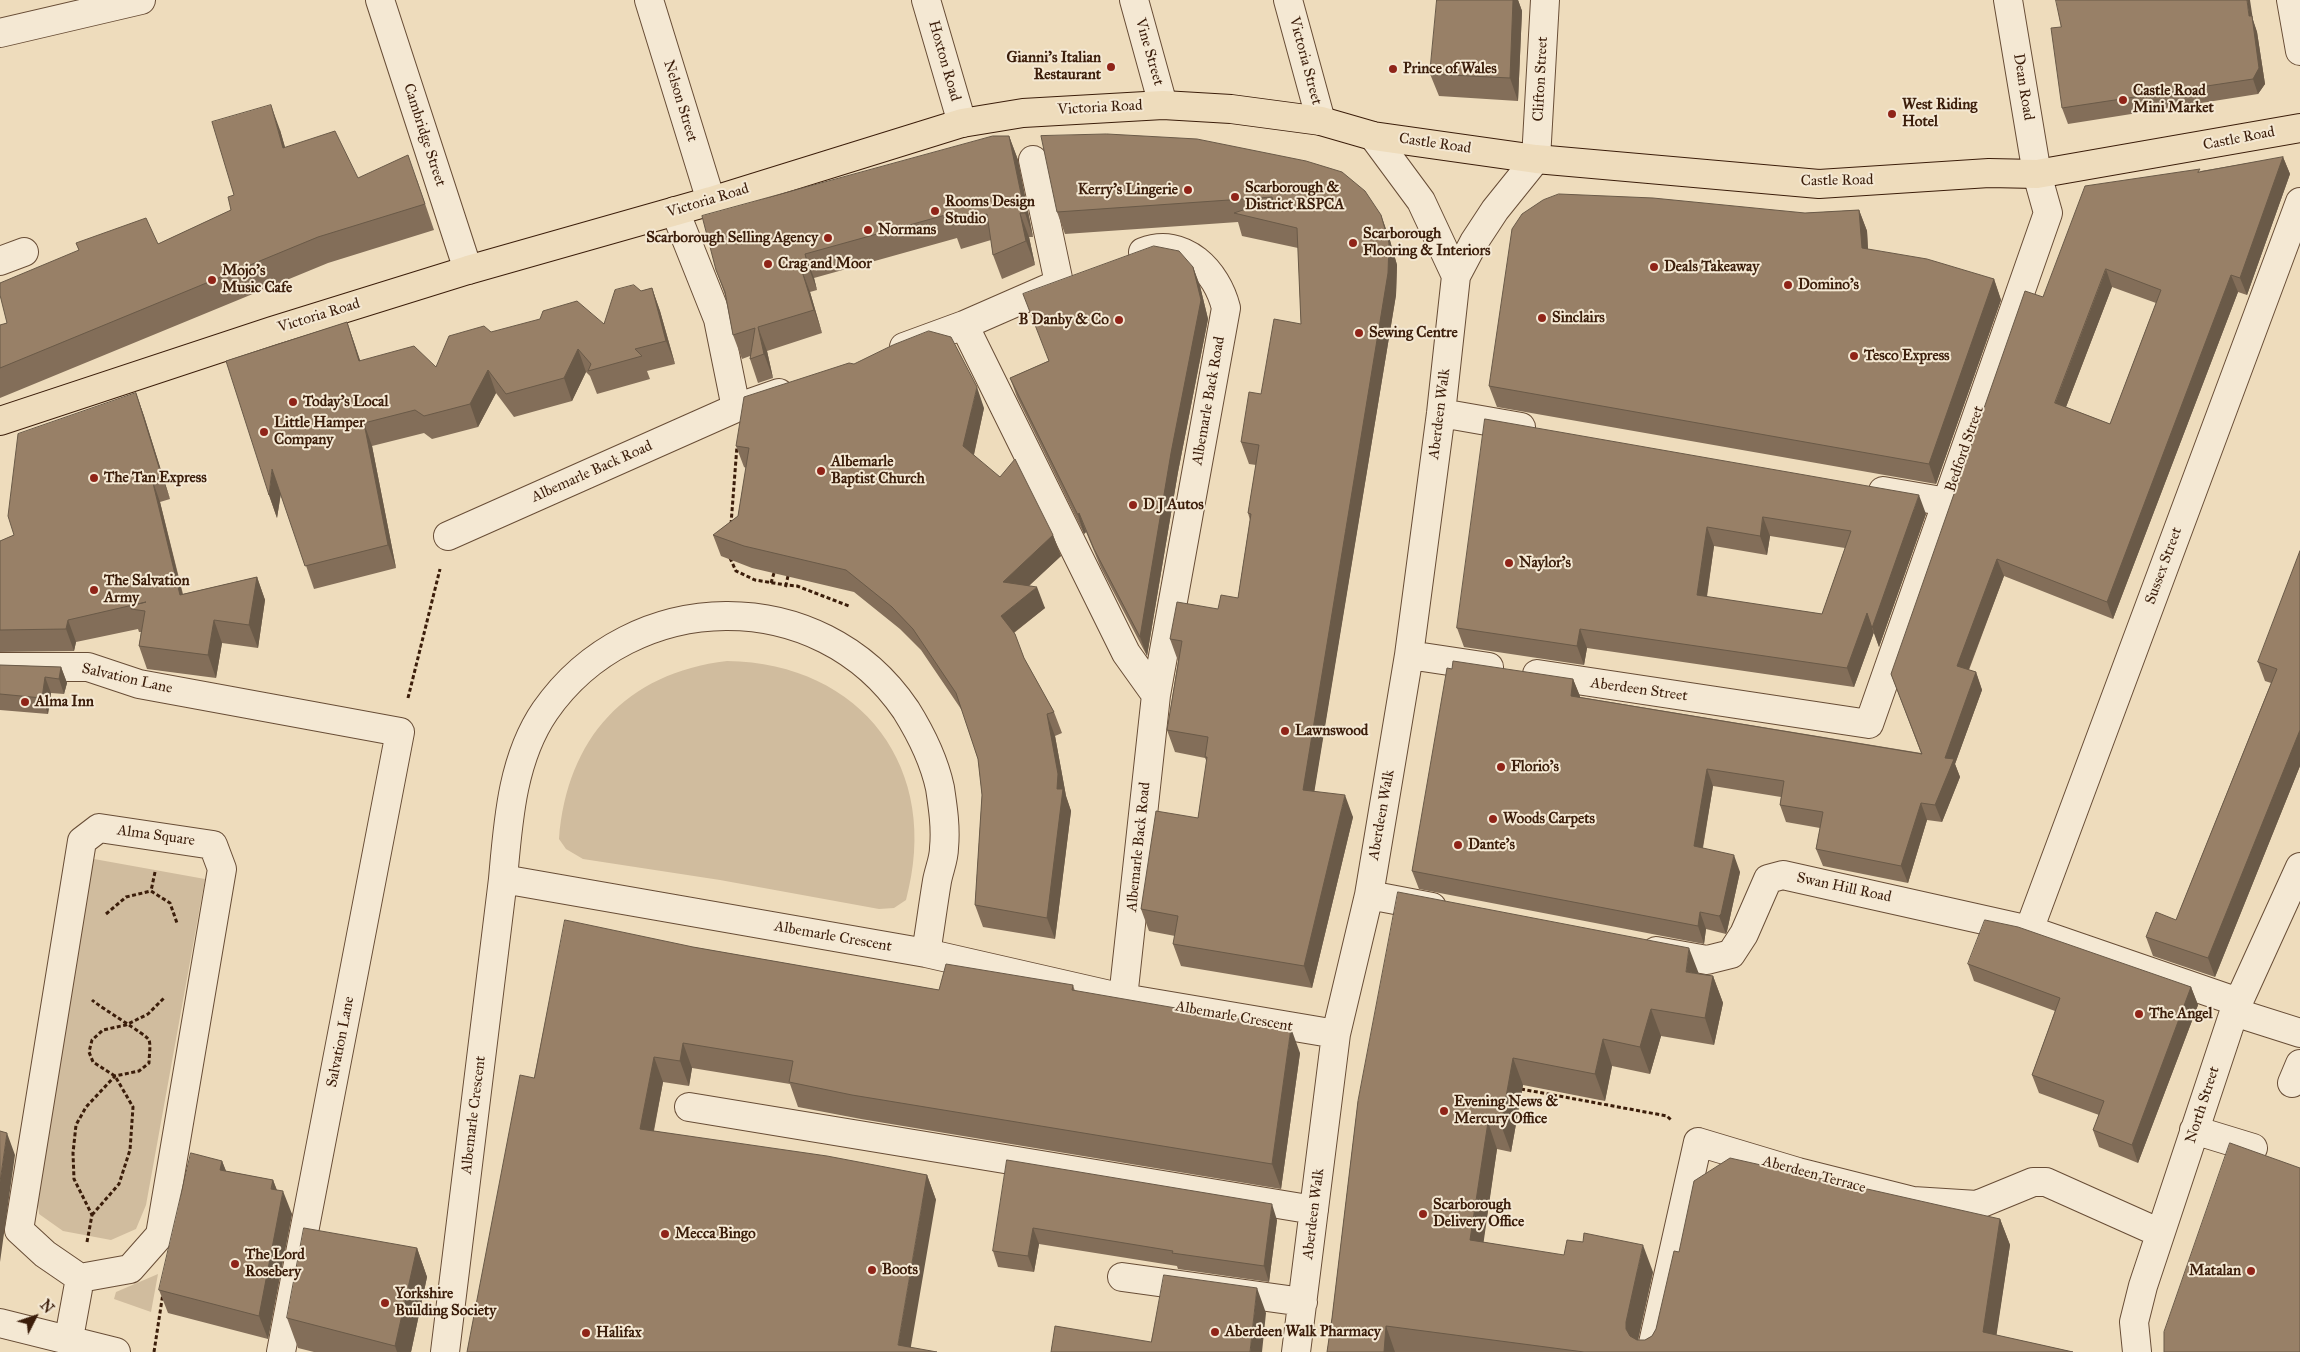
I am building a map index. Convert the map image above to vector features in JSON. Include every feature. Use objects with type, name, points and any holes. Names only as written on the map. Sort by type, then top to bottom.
[{"type":"main road","name":"Victoria Road","points":[[0,421],[272,331],[468,270],[675,212],[962,122],[1023,113],[1163,105],[1231,110],[1321,121],[1373,136]]},
{"type":"main road","name":"Castle Road","points":[[1373,136],[1536,158],[1819,184],[1989,173],[2037,174],[2300,128]]},
{"type":"street","points":[[0,33],[141,0]]},
{"type":"street","name":"Cambridge Street","points":[[380,0],[468,270]]},
{"type":"street","name":"Nelson Street","points":[[649,0],[711,201]]},
{"type":"street","name":"Hoxton Road","points":[[926,0],[962,122]]},
{"type":"street","name":"Vine Street","points":[[1134,0],[1163,105]]},
{"type":"street","name":"Victoria Street","points":[[1288,0],[1321,121]]},
{"type":"street","name":"Clifton Street","points":[[1536,158],[1546,0]]},
{"type":"street","name":"Dean Road","points":[[2008,0],[2037,174]]},
{"type":"street","points":[[2292,0],[2300,51]]},
{"type":"street","points":[[1373,136],[1420,201],[1456,276]]},
{"type":"street","name":"Aberdeen Walk","points":[[1296,1352],[1336,1034],[1369,894],[1409,656],[1441,413],[1456,276],[1474,242],[1495,210],[1536,158]]},
{"type":"street","points":[[1033,160],[1059,283]]},
{"type":"street","name":"Bedford Street","points":[[1869,724],[2048,213],[2037,174]]},
{"type":"street","name":"Sussex Street","points":[[2029,930],[2300,202]]},
{"type":"street","points":[[675,212],[718,319],[736,408]]},
{"type":"street","name":"Albemarle Back Road","points":[[1120,260],[1146,250],[1167,249],[1194,256],[1210,273],[1222,294],[1226,308],[1156,695],[1123,998]]},
{"type":"street","points":[[882,355],[964,325],[1059,283],[1085,274]]},
{"type":"street","points":[[964,325],[1126,653],[1156,695]]},
{"type":"street","name":"Albemarle Back Road","points":[[448,536],[736,408],[800,385]]},
{"type":"street","points":[[1441,413],[1548,432]]},
{"type":"street","points":[[1859,486],[1947,502]]},
{"type":"street","name":"Albemarle Crescent","points":[[445,1352],[517,771],[529,740],[545,711],[566,685],[590,662],[618,644],[648,629],[680,620],[713,615],[747,616],[780,621],[826,639],[853,656],[878,676],[899,700],[916,727],[930,756],[939,786],[944,818],[944,849],[926,953]]},
{"type":"street","name":"Aberdeen Street","points":[[1409,656],[1869,724]]},
{"type":"street","name":"Salvation Lane","points":[[0,667],[88,668],[138,684],[400,732],[281,1352]]},
{"type":"street","name":"Alma Square","points":[[99,828],[213,845],[222,869],[160,1235],[130,1269],[80,1278],[45,1254],[19,1230],[82,841],[99,828]]},
{"type":"street","name":"North Street","points":[[2137,1352],[2134,1322],[2160,1233],[2194,1130],[2236,1007],[2300,867]]},
{"type":"street","name":"Swan Hill Road","points":[[1630,945],[1707,960],[1731,954],[1744,934],[1768,879],[1783,875],[2029,930],[2236,1007],[2300,1033]]},
{"type":"street","name":"Albemarle Crescent","points":[[503,879],[926,953],[1123,998],[1336,1034]]},
{"type":"street","points":[[1369,894],[1456,912]]},
{"type":"street","points":[[689,1107],[1314,1210]]},
{"type":"street","points":[[2194,1130],[2253,1148]]},
{"type":"street","points":[[1651,1352],[1698,1142]]},
{"type":"street","name":"Aberdeen Terrace","points":[[1698,1142],[1798,1172],[1913,1201],[1978,1205],[2033,1182],[2046,1182],[2160,1233]]},
{"type":"street","points":[[1122,1277],[1303,1302]]},
{"type":"street","points":[[68,1338],[80,1278]]},
{"type":"street","points":[[0,1323],[68,1338],[116,1352]]},
{"type":"path","points":[[730,534],[739,426],[736,408]]},
{"type":"path","points":[[400,732],[448,536]]},
{"type":"path","points":[[729,554],[736,571],[755,580],[797,586],[849,606]]},
{"type":"path","points":[[771,583],[774,573]]},
{"type":"path","points":[[780,621],[788,576]]},
{"type":"path","points":[[797,586],[798,578]]},
{"type":"path","points":[[151,891],[160,837]]},
{"type":"path","points":[[100,920],[126,897],[151,891],[170,903],[178,926]]},
{"type":"path","points":[[91,993],[92,1000],[126,1025],[142,1032],[149,1039],[149,1063],[139,1072],[115,1076],[86,1107],[76,1125],[72,1153],[74,1179],[92,1215]]},
{"type":"path","points":[[80,1278],[92,1215],[119,1184],[130,1150],[133,1107],[115,1076],[93,1062],[89,1052],[92,1040],[103,1030],[126,1025],[148,1014],[167,995]]},
{"type":"path","points":[[1521,1089],[1667,1116],[1698,1142]]},
{"type":"path","points":[[154,1352],[164,1285]]},
{"type":"shaded area","points":[[727,661],[775,667],[817,681],[853,703],[881,732],[901,768],[912,808],[914,852],[906,900],[894,908],[879,909],[720,880],[583,859],[566,849],[559,839],[564,803],[574,770],[589,741],[608,717],[632,696],[659,680],[691,668]]},
{"type":"shaded area","points":[[94,859],[205,879],[146,1205],[136,1229],[111,1240],[63,1231],[39,1214],[35,1177]]},
{"type":"shaded area","points":[[158,1274],[151,1312],[114,1299],[116,1292]]},
{"type":"building","points":[[1437,0],[1513,0],[1510,78],[1430,74]]},
{"type":"building","points":[[2056,0],[2247,0],[2249,16],[2252,16],[2259,68],[2253,79],[2062,108],[2051,28],[2061,27]]},
{"type":"building","points":[[271,105],[283,148],[335,131],[358,178],[408,155],[425,204],[318,237],[0,368],[0,325],[7,323],[0,295],[0,283],[79,250],[76,243],[146,218],[158,244],[231,210],[228,197],[234,195],[212,122]]},
{"type":"building","points":[[1107,134],[1197,139],[1306,161],[1342,172],[1365,191],[1381,215],[1389,243],[1388,273],[1303,790],[1345,795],[1304,966],[1173,944],[1178,916],[1141,909],[1156,811],[1198,818],[1208,737],[1167,730],[1182,641],[1170,639],[1177,602],[1218,609],[1221,595],[1238,598],[1251,514],[1248,513],[1259,445],[1241,442],[1249,392],[1261,394],[1274,319],[1301,324],[1297,228],[1234,213],[1273,200],[1272,197],[1057,212],[1041,136]]},
{"type":"building","points":[[993,136],[1009,136],[1025,213],[1020,213],[1026,241],[993,255],[987,214],[952,225],[949,214],[805,254],[808,266],[801,268],[814,310],[758,327],[764,354],[750,359],[755,328],[733,335],[725,292],[716,270],[702,216]]},
{"type":"building","points":[[2283,157],[2240,278],[2231,275],[2107,602],[1997,559],[1957,666],[1976,672],[1945,758],[1954,759],[1935,805],[1921,803],[1901,866],[1816,849],[1823,812],[1780,805],[1784,781],[1707,769],[1694,846],[1734,855],[1721,914],[1719,916],[1700,912],[1698,926],[1412,871],[1447,668],[1452,669],[1453,661],[1573,679],[1571,696],[1922,754],[1891,674],[2025,291],[2043,297],[2085,186],[2200,169],[2198,172]],"holes":[[[2106,269],[2161,290],[2110,424],[2055,403]]]},
{"type":"building","points":[[1559,194],[1653,198],[1805,213],[1859,210],[1862,248],[1927,259],[1994,279],[1929,464],[1489,386],[1512,229],[1522,214],[1543,200]]},
{"type":"building","points":[[1154,246],[1179,251],[1193,267],[1201,300],[1171,453],[1140,637],[1094,549],[1079,513],[1078,515],[1010,378],[1049,361],[1023,294]]},
{"type":"building","points":[[634,285],[641,291],[652,288],[666,341],[635,349],[642,356],[588,371],[591,364],[578,349],[564,378],[506,394],[488,370],[470,404],[424,416],[415,410],[364,423],[388,545],[305,566],[272,469],[269,495],[226,361],[347,322],[359,361],[414,346],[436,367],[449,336],[484,326],[491,332],[540,319],[543,311],[577,301],[604,324],[615,290]]},
{"type":"building","points":[[929,331],[951,337],[977,387],[963,446],[1000,477],[1015,459],[1053,535],[1003,582],[1037,587],[1001,616],[1015,634],[1024,658],[1054,712],[1047,714],[1058,774],[1057,789],[1063,789],[1047,918],[975,905],[982,795],[978,759],[956,693],[913,629],[892,607],[846,570],[744,546],[713,535],[738,516],[749,448],[736,446],[744,397],[849,363],[854,364],[893,345]]},
{"type":"building","points":[[136,393],[162,477],[152,479],[180,595],[257,577],[249,625],[214,620],[208,655],[139,646],[145,611],[131,609],[131,606],[146,602],[68,620],[66,629],[0,630],[0,541],[14,535],[8,516],[18,434]]},
{"type":"building","points":[[1485,419],[1919,495],[1872,628],[1867,613],[1847,668],[1580,629],[1577,646],[1457,628]],"holes":[[[1763,517],[1851,531],[1822,614],[1697,595],[1707,527],[1760,536]]]},
{"type":"building","points":[[2300,551],[2300,730],[2208,958],[2146,937],[2156,912],[2176,920],[2277,669],[2258,662]]},
{"type":"building","points":[[0,665],[61,667],[59,679],[45,677],[42,698],[0,694]]},
{"type":"building","points":[[1398,892],[1689,948],[1686,972],[1713,976],[1705,1018],[1651,1009],[1640,1047],[1603,1039],[1595,1074],[1513,1058],[1501,1125],[1488,1122],[1470,1240],[1564,1255],[1567,1240],[1583,1242],[1584,1233],[1643,1245],[1626,1329],[1630,1336],[1637,1340],[1645,1340],[1652,1336],[1656,1329],[1674,1251],[1679,1252],[1694,1181],[1730,1158],[2000,1219],[1983,1332],[2073,1352],[1584,1352],[1386,1326],[1384,1352],[1327,1352],[1358,1101]]},
{"type":"building","points":[[565,920],[693,947],[939,990],[946,964],[1073,985],[1072,990],[1291,1028],[1272,1164],[852,1095],[789,1082],[793,1061],[683,1043],[680,1061],[654,1057],[640,1129],[827,1156],[927,1175],[898,1345],[937,1352],[467,1352],[520,1075],[534,1078]]},
{"type":"building","points":[[1985,920],[2018,927],[2191,987],[2132,1145],[2093,1130],[2104,1101],[2032,1075],[2060,998],[1968,964]]},
{"type":"building","points":[[0,1131],[7,1133],[0,1182]]},
{"type":"building","name":"Matalan","points":[[2230,1143],[2300,1168],[2300,1352],[2164,1352],[2164,1332]]},
{"type":"building","name":"The Lord Rosebery","points":[[191,1153],[222,1161],[220,1170],[273,1180],[271,1189],[283,1191],[259,1316],[159,1290]]},
{"type":"building","points":[[1007,1160],[1272,1204],[1264,1266],[1172,1253],[1173,1251],[1033,1228],[1028,1256],[993,1251]]},
{"type":"building","points":[[304,1228],[417,1248],[395,1346],[287,1318]]},
{"type":"building","points":[[1164,1275],[1257,1288],[1250,1352],[1051,1352],[1055,1326],[1151,1342]]},
{"type":"place","name":"Gianni's Italian Restaurant","points":[[1111,67]]},
{"type":"place","name":"Prince of Wales","points":[[1393,69]]},
{"type":"place","name":"Castle Road Mini Market","points":[[2123,100]]},
{"type":"place","name":"West Riding Hotel","points":[[1892,114]]},
{"type":"place","name":"Kerry's Lingerie","points":[[1188,190]]},
{"type":"place","name":"Scarborough & District RSPCA","points":[[1235,197]]},
{"type":"place","name":"Rooms Design Studio","points":[[935,211]]},
{"type":"place","name":"Normans","points":[[868,230]]},
{"type":"place","name":"Scarborough Selling Agency","points":[[828,238]]},
{"type":"place","name":"Scarborough Flooring & Interiors","points":[[1353,243]]},
{"type":"place","name":"Crag and Moor","points":[[768,264]]},
{"type":"place","name":"Deals Takeaway","points":[[1654,267]]},
{"type":"place","name":"Mojo's Music Cafe","points":[[212,280]]},
{"type":"place","name":"Domino's","points":[[1788,285]]},
{"type":"place","name":"Sinclairs","points":[[1542,318]]},
{"type":"place","name":"B Danby & Co","points":[[1119,320]]},
{"type":"place","name":"Sewing Centre","points":[[1359,333]]},
{"type":"place","name":"Tesco Express","points":[[1854,356]]},
{"type":"place","name":"Today's Local","points":[[293,402]]},
{"type":"place","name":"Little Hamper Company","points":[[264,432]]},
{"type":"place","name":"Albemarle Baptist Church","points":[[821,471]]},
{"type":"place","name":"The Tan Express","points":[[94,478]]},
{"type":"place","name":"D J Autos","points":[[1133,505]]},
{"type":"place","name":"Naylor's","points":[[1509,563]]},
{"type":"place","name":"The Salvation Army","points":[[94,590]]},
{"type":"place","name":"Alma Inn","points":[[25,702]]},
{"type":"place","name":"Lawnswood","points":[[1285,731]]},
{"type":"place","name":"Florio's","points":[[1501,767]]},
{"type":"place","name":"Woods Carpets","points":[[1493,819]]},
{"type":"place","name":"Dante's","points":[[1458,845]]},
{"type":"place","name":"The Angel","points":[[2139,1014]]},
{"type":"place","name":"Evening News & Mercury Office","points":[[1444,1111]]},
{"type":"place","name":"Scarborough Delivery Office","points":[[1423,1214]]},
{"type":"place","name":"Mecca Bingo","points":[[665,1234]]},
{"type":"place","name":"The Lord Rosebery","points":[[235,1264]]},
{"type":"place","name":"Boots","points":[[872,1270]]},
{"type":"place","name":"Matalan","points":[[2251,1271]]},
{"type":"place","name":"Yorkshire Building Society","points":[[385,1303]]},
{"type":"place","name":"Aberdeen Walk Pharmacy","points":[[1215,1332]]},
{"type":"place","name":"Halifax","points":[[586,1333]]}]
